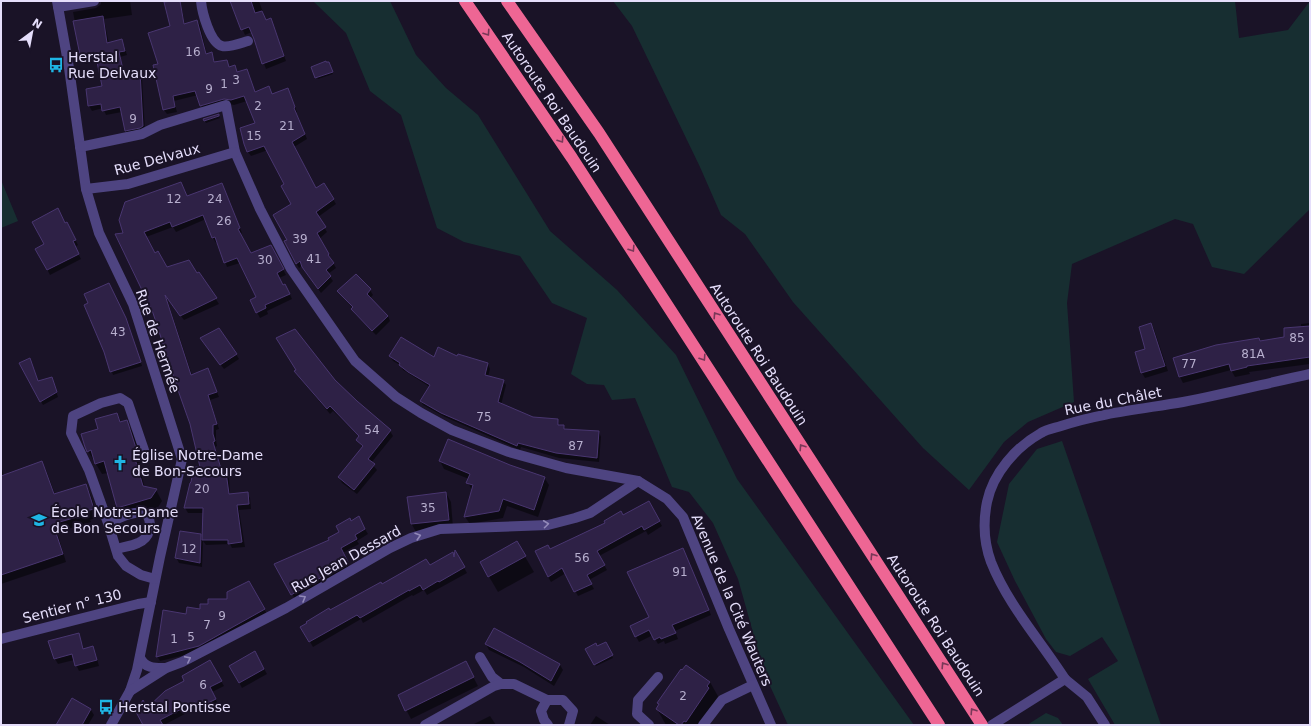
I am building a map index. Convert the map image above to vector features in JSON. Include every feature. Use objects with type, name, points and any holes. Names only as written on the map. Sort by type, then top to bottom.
[{"type":"highway","name":"Autoroute Roi Baudouin","points":[[465,1],[590,184],[938,723]]},
{"type":"highway","name":"Autoroute Roi Baudouin","points":[[507,1],[603,140],[982,725]]},
{"type":"street","points":[[58,4],[94,1]]},
{"type":"street","points":[[201,1],[201,10],[210,33],[217,44],[224,46],[248,41]]},
{"type":"street","name":"Rue de Hermée","points":[[58,4],[69,68],[86,189],[99,233],[133,304],[182,459],[155,579],[140,658],[130,691],[111,725]]},
{"type":"street","points":[[80,147],[142,134],[160,125],[226,105],[235,152],[260,209],[291,269],[355,361],[396,397],[452,430],[509,452],[566,468],[638,481]]},
{"type":"street","name":"Rue Delvaux","points":[[86,189],[128,184],[235,152]]},
{"type":"street","name":"Rue du Châlet","points":[[1105,725],[1087,697],[1065,679],[1007,595],[991,561],[986,544],[984,517],[990,491],[1001,470],[1017,450],[1042,432],[1078,420],[1184,402],[1310,374]]},
{"type":"street","points":[[146,456],[128,403],[120,398],[101,403],[73,416],[71,433],[89,470],[117,549],[118,556],[126,566],[141,575],[155,579]]},
{"type":"street","name":"Rue Jean Dessard","points":[[130,691],[166,668],[182,662],[286,608],[390,548],[411,538],[440,529],[548,525],[590,514],[638,481]]},
{"type":"street","name":"Avenue de la Cité Wauters","points":[[638,481],[667,499],[683,518],[771,725]]},
{"type":"street","points":[[108,523],[133,512],[147,514],[151,521],[150,530],[146,537],[138,544],[117,549]]},
{"type":"street","name":"Sentier n° 130","points":[[1,639],[151,602]]},
{"type":"street","points":[[480,657],[492,677],[501,684]]},
{"type":"street","name":"Rue Jean Dessard","points":[[140,658],[143,664],[149,667],[166,668]]},
{"type":"street","points":[[649,725],[637,714],[638,700],[658,677]]},
{"type":"street","points":[[992,725],[1065,679]]},
{"type":"street","points":[[425,725],[494,686],[501,684],[514,684],[547,700],[562,700],[573,710],[569,725]]},
{"type":"street","points":[[703,725],[722,700],[753,685]]},
{"type":"street","points":[[547,700],[540,711],[548,725]]},
{"type":"green space","points":[[313,1],[390,1],[416,55],[446,88],[478,115],[550,231],[617,290],[676,355],[737,479],[914,725],[788,725],[765,675],[738,579],[713,523],[689,492],[672,487],[635,398],[612,400],[604,385],[587,384],[571,374],[587,318],[552,303],[520,256],[464,242],[437,228],[401,115],[370,91],[346,33]]},
{"type":"green space","points":[[613,1],[1235,1],[1239,38],[1288,30],[1310,1],[1310,209],[1244,274],[1212,267],[1193,224],[1175,219],[1072,264],[1067,303],[1074,402],[1028,422],[1004,442],[969,490],[923,448],[793,302],[745,234],[721,215],[700,167],[632,26]]},
{"type":"green space","points":[[1,180],[18,221],[1,228]]},
{"type":"green space","points":[[1062,441],[1161,725],[1115,725],[1088,679],[1118,661],[1102,637],[1070,656],[1056,652],[1046,639],[1015,581],[997,542],[1009,484],[1037,449]]},
{"type":"green space","points":[[1046,713],[1058,718],[1063,725],[1027,725]]},
{"type":"building","points":[[180,1],[184,24],[197,20],[206,54],[212,52],[214,62],[227,60],[229,67],[235,65],[237,72],[247,69],[255,92],[269,86],[272,94],[288,88],[295,107],[294,108],[305,134],[292,142],[316,188],[324,183],[334,199],[316,212],[326,227],[317,233],[329,254],[328,255],[334,263],[326,270],[331,276],[318,289],[302,267],[300,261],[296,264],[284,241],[287,240],[273,215],[291,204],[281,186],[284,184],[264,146],[247,152],[240,128],[255,123],[244,96],[231,100],[224,99],[200,106],[195,91],[173,96],[175,107],[163,110],[153,65],[158,64],[148,33],[170,26],[164,2]]},
{"type":"building","points":[[230,1],[251,1],[255,13],[262,11],[266,20],[271,18],[284,56],[262,64],[249,27],[241,30]]},
{"type":"building","points":[[103,16],[107,43],[122,39],[125,51],[119,52],[124,74],[140,71],[143,126],[140,128],[125,131],[120,107],[102,111],[101,104],[88,106],[86,89],[102,86],[96,57],[81,60],[73,21]]},
{"type":"building","points":[[326,61],[329,62],[333,72],[315,78],[311,67]]},
{"type":"building","points":[[219,114],[219,116],[204,121],[203,119]]},
{"type":"building","points":[[181,182],[187,196],[222,183],[240,228],[238,229],[251,253],[271,245],[284,269],[277,273],[283,285],[285,284],[290,294],[265,305],[266,308],[256,313],[250,300],[256,297],[237,258],[224,263],[215,237],[212,238],[203,215],[172,227],[170,222],[144,232],[155,253],[158,251],[167,267],[189,260],[197,273],[199,272],[217,298],[180,316],[165,295],[191,375],[208,368],[217,392],[208,395],[217,424],[213,425],[215,441],[213,442],[222,472],[226,472],[229,494],[248,492],[249,504],[237,505],[242,542],[228,544],[228,540],[202,540],[203,508],[184,508],[194,467],[200,467],[190,424],[153,313],[115,234],[123,233],[119,220],[125,202]]},
{"type":"building","points":[[58,208],[65,223],[67,222],[76,240],[73,241],[79,254],[47,270],[35,249],[44,244],[32,222]]},
{"type":"building","points":[[356,274],[371,289],[367,294],[388,316],[372,331],[351,309],[353,307],[337,291]]},
{"type":"building","points":[[109,283],[126,318],[141,362],[110,372],[104,352],[84,305],[88,303],[84,294]]},
{"type":"building","points":[[1151,323],[1165,366],[1141,373],[1135,352],[1145,349],[1139,327]]},
{"type":"building","points":[[1310,326],[1310,357],[1247,366],[1231,371],[1229,364],[1179,377],[1173,358],[1216,345],[1259,338],[1260,341],[1284,337],[1284,328]]},
{"type":"building","points":[[219,328],[237,354],[220,365],[200,338]]},
{"type":"building","points":[[295,329],[335,380],[391,430],[368,459],[375,464],[354,490],[338,477],[363,446],[356,440],[359,436],[330,406],[327,409],[294,371],[296,370],[276,338]]},
{"type":"building","points":[[401,337],[434,357],[438,347],[457,356],[458,354],[488,363],[485,375],[504,380],[498,402],[533,417],[558,419],[558,425],[564,425],[564,429],[599,431],[597,458],[556,453],[518,443],[517,446],[441,413],[420,401],[430,385],[408,372],[399,365],[400,363],[389,356]]},
{"type":"building","points":[[30,358],[38,381],[52,377],[57,392],[40,402],[19,363]]},
{"type":"building","name":"Église Notre-Dame de Bon-Secours","points":[[117,413],[120,422],[127,420],[137,451],[133,452],[143,486],[157,489],[151,498],[117,508],[104,461],[95,464],[91,450],[87,452],[81,434],[98,429],[95,419]]},
{"type":"building","points":[[448,439],[510,465],[545,477],[534,510],[503,499],[499,511],[464,517],[473,485],[466,483],[470,474],[439,461]]},
{"type":"building","points":[[42,461],[54,494],[86,484],[94,509],[86,511],[87,514],[53,524],[63,554],[1,575],[1,476]]},
{"type":"building","points":[[446,492],[449,520],[411,524],[407,497]]},
{"type":"building","points":[[649,501],[660,521],[644,530],[642,526],[597,551],[605,565],[587,575],[592,584],[574,592],[562,568],[548,577],[535,551],[548,545],[550,549],[605,523],[604,521],[621,511],[623,515]]},
{"type":"building","points":[[359,516],[365,529],[355,535],[357,539],[341,548],[348,562],[291,595],[274,564],[329,540],[328,538],[339,532],[336,526],[350,518],[351,521]]},
{"type":"building","points":[[180,531],[201,534],[200,563],[175,558]]},
{"type":"building","points":[[517,541],[526,556],[488,577],[480,562]]},
{"type":"building","points":[[683,548],[709,610],[672,625],[676,633],[661,639],[660,637],[654,640],[649,630],[635,637],[630,626],[649,617],[627,572]]},
{"type":"building","points":[[455,550],[465,567],[423,590],[420,585],[409,590],[360,618],[357,615],[309,642],[300,627],[329,608],[330,610],[381,582],[382,584],[426,559],[430,565],[453,552],[454,557]]},
{"type":"building","points":[[249,581],[265,609],[199,646],[156,657],[163,610],[186,614],[187,607],[200,609],[200,604],[208,604],[208,599],[227,599],[227,592]]},
{"type":"building","points":[[494,628],[560,664],[551,681],[520,662],[485,644]]},
{"type":"building","points":[[79,633],[83,649],[93,646],[97,660],[75,666],[72,654],[54,659],[48,641]]},
{"type":"building","points":[[606,642],[613,655],[594,665],[585,649],[596,643],[597,646]]},
{"type":"building","points":[[255,651],[264,669],[239,683],[229,666]]},
{"type":"building","points":[[210,660],[222,681],[210,687],[216,699],[198,708],[195,702],[160,720],[163,725],[143,725],[136,712],[143,700],[147,708],[165,691],[184,681],[182,676]]},
{"type":"building","points":[[466,661],[474,677],[405,711],[398,695]]},
{"type":"building","points":[[686,665],[710,682],[707,686],[709,688],[686,722],[684,721],[681,725],[679,725],[656,709],[659,704],[657,703],[681,669],[682,670]]},
{"type":"building","points":[[72,698],[91,709],[82,725],[56,725]]},
{"type":"place","name":"Herstal Rue Delvaux","points":[[56,65]]},
{"type":"place","name":"Église Notre-Dame de Bon-Secours","points":[[120,463]]},
{"type":"place","name":"École Notre-Dame de Bon Secours","points":[[39,520]]},
{"type":"place","name":"Herstal Pontisse","points":[[106,707]]}]
